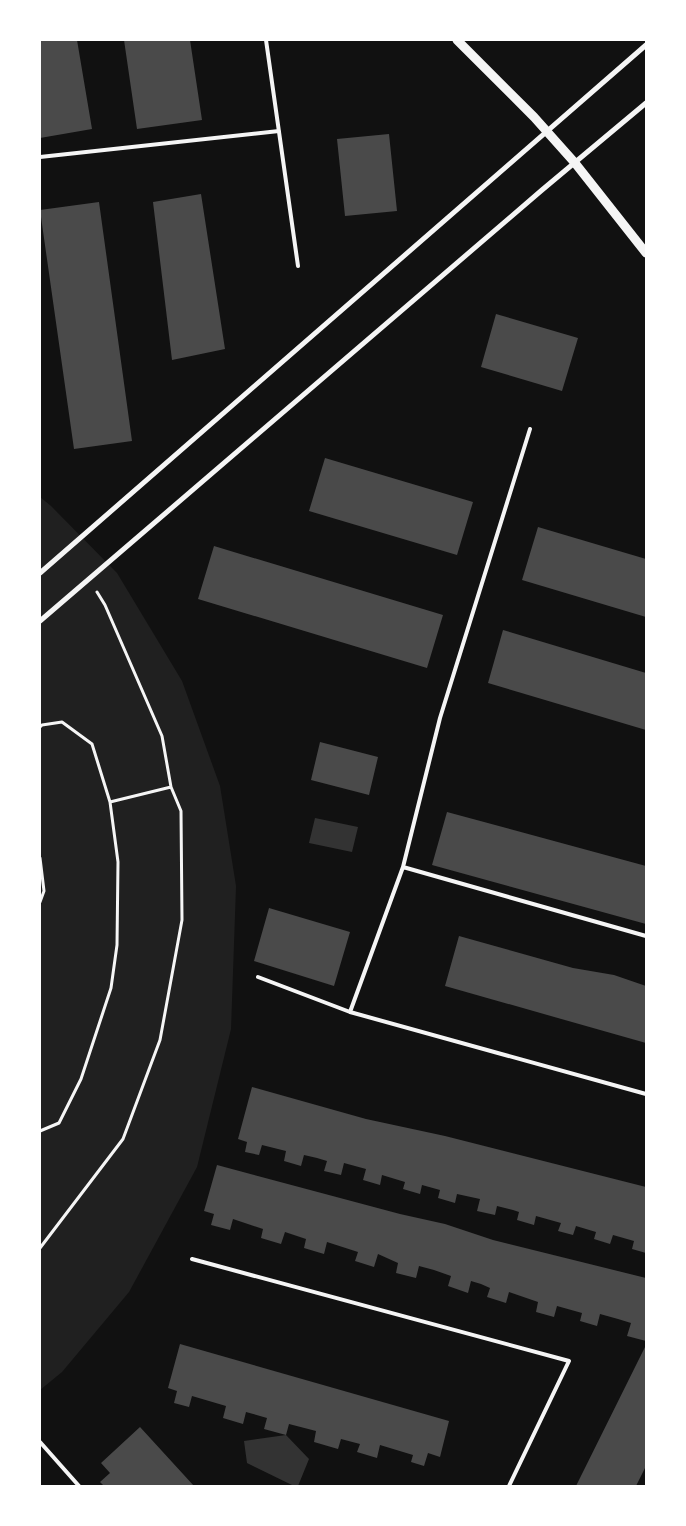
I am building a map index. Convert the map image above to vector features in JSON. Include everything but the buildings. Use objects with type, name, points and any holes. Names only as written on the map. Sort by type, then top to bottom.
[{"type":"street","points":[[457,40],[548,132],[646,253]]},
{"type":"street","points":[[40,573],[646,45]]},
{"type":"street","points":[[40,621],[646,103]]},
{"type":"lane","points":[[266,40],[298,266]]},
{"type":"lane","points":[[40,158],[279,131]]},
{"type":"lane","points":[[350,1012],[403,867],[440,718],[530,429]]},
{"type":"lane","points":[[403,867],[646,936]]},
{"type":"lane","points":[[258,977],[350,1012],[646,1094]]},
{"type":"lane","points":[[192,1259],[569,1362],[509,1486]]},
{"type":"lane","points":[[40,1442],[79,1486]]},
{"type":"path","points":[[40,1248],[123,1139],[160,1040],[182,920],[181,811],[171,787],[162,736],[105,605],[89,579]]},
{"type":"path","points":[[40,727],[42,725],[62,722],[92,744],[110,802],[118,862],[117,945],[111,988],[81,1078],[69,1106],[59,1123],[40,1131]]},
{"type":"path","points":[[110,802],[171,787]]},
{"type":"path","points":[[40,858],[44,891],[40,902]]},
{"type":"shaded area","points":[[40,497],[117,573],[182,681],[220,786],[236,886],[231,1029],[197,1167],[129,1292],[62,1372],[40,1390]]},
{"type":"shaded area","points":[[315,818],[358,827],[352,852],[309,843]]},
{"type":"shaded area","points":[[286,1435],[309,1459],[298,1486],[294,1486],[247,1463],[244,1441]]}]
